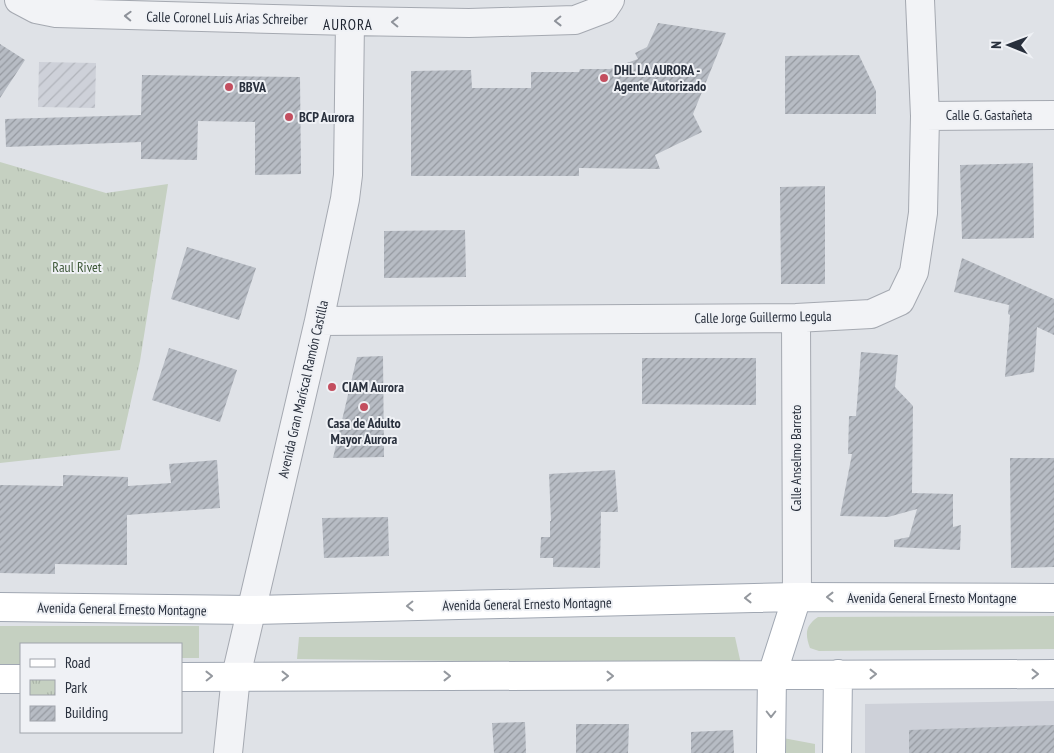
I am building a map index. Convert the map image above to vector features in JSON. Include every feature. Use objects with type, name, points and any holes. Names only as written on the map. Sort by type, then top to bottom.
[{"type":"main road","name":"Avenida General Ernesto Montagne","points":[[0,607],[252,610],[797,597],[1054,598]]},
{"type":"main road","points":[[771,753],[772,675],[797,597]]},
{"type":"main road","points":[[836,753],[838,674]]},
{"type":"main road","points":[[182,677],[1054,674]]},
{"type":"main road","points":[[0,679],[20,679]]},
{"type":"street","name":"Calle Coronel Luis Arias Schreiber","points":[[19,0],[36,9],[56,13],[469,23],[575,20],[604,9],[610,0]]},
{"type":"street","name":"Calle Jorge Guillermo Legula","points":[[319,321],[796,318],[870,314],[900,301],[914,272],[923,213],[925,116],[920,0]]},
{"type":"street","name":"Avenida Gran Maríscal Ramón Castilla","points":[[228,753],[236,676],[319,321],[345,199],[348,175],[350,21]]},
{"type":"street","name":"Calle G. Gastañeta","points":[[925,116],[1054,115]]},
{"type":"street","name":"Calle Anselmo Barreto","points":[[796,318],[797,597]]},
{"type":"shaded area","points":[[39,62],[96,63],[95,108],[38,107]]},
{"type":"shaded area","points":[[1054,701],[1054,753],[865,753],[865,704]]},
{"type":"green space","name":"Raul Rivet","points":[[0,162],[106,193],[168,184],[140,361],[120,450],[0,463]]},
{"type":"green space","points":[[1054,616],[1054,649],[819,651],[810,648],[807,639],[808,627],[818,617]]},
{"type":"green space","points":[[0,626],[199,626],[199,658],[182,658],[182,643],[20,643],[20,664],[0,664]]},
{"type":"green space","points":[[299,637],[735,637],[741,664],[297,659]]},
{"type":"green space","points":[[783,738],[815,744],[815,753],[783,753]]},
{"type":"building","points":[[658,23],[726,33],[693,114],[702,132],[655,155],[660,169],[579,168],[579,176],[411,176],[411,71],[471,70],[472,88],[531,88],[531,72],[579,72],[580,69],[610,69],[638,59],[635,53],[647,47]]},
{"type":"building","points":[[0,44],[25,60],[0,98]]},
{"type":"building","points":[[859,55],[876,91],[876,114],[785,114],[785,56]]},
{"type":"building","points":[[142,75],[300,77],[301,174],[255,175],[255,122],[198,121],[197,160],[141,159],[141,142],[6,147],[5,119],[141,115]]},
{"type":"building","points":[[1033,163],[1034,238],[962,239],[960,165]]},
{"type":"building","points":[[825,186],[825,284],[781,284],[780,187]]},
{"type":"building","points":[[465,230],[466,277],[384,278],[384,231]]},
{"type":"building","points":[[187,247],[256,268],[239,320],[171,299]]},
{"type":"building","points":[[962,258],[1054,299],[1054,335],[1037,327],[1034,372],[1005,377],[1010,315],[1008,314],[1009,305],[954,292]]},
{"type":"building","points":[[169,348],[237,370],[220,422],[152,400]]},
{"type":"building","points":[[861,352],[898,355],[895,387],[913,406],[912,493],[953,494],[953,527],[961,525],[960,550],[894,547],[894,540],[909,537],[917,509],[888,517],[840,516],[852,454],[848,454],[849,416],[856,416]]},
{"type":"building","name":"Casa de Adulto Mayor Aurora","points":[[383,356],[384,457],[333,458],[357,357]]},
{"type":"building","points":[[642,358],[756,358],[756,405],[642,404]]},
{"type":"building","points":[[1010,458],[1054,458],[1054,567],[1011,568]]},
{"type":"building","points":[[217,460],[220,508],[127,515],[127,565],[55,564],[55,574],[0,573],[0,485],[63,486],[63,475],[128,477],[128,486],[171,483],[169,464]]},
{"type":"building","points":[[615,470],[618,512],[601,512],[600,568],[553,567],[553,558],[540,558],[541,537],[550,537],[549,474]]},
{"type":"building","points":[[388,517],[389,556],[324,558],[322,518]]},
{"type":"building","points":[[525,722],[526,753],[494,753],[492,723]]},
{"type":"building","points":[[576,724],[629,724],[628,753],[576,753]]},
{"type":"building","points":[[1054,725],[1054,753],[909,753],[909,730]]},
{"type":"building","points":[[733,730],[734,753],[691,753],[691,732]]},
{"type":"place","name":"DHL LA AURORA - Agente Autorizado","points":[[604,78]]},
{"type":"place","name":"BBVA","points":[[229,87]]},
{"type":"place","name":"BCP Aurora","points":[[289,117]]},
{"type":"place","name":"CIAM Aurora","points":[[332,387]]},
{"type":"place","name":"Casa de Adulto Mayor Aurora","points":[[364,407]]},
{"type":"district","name":"AURORA","points":[[348,25]]}]
